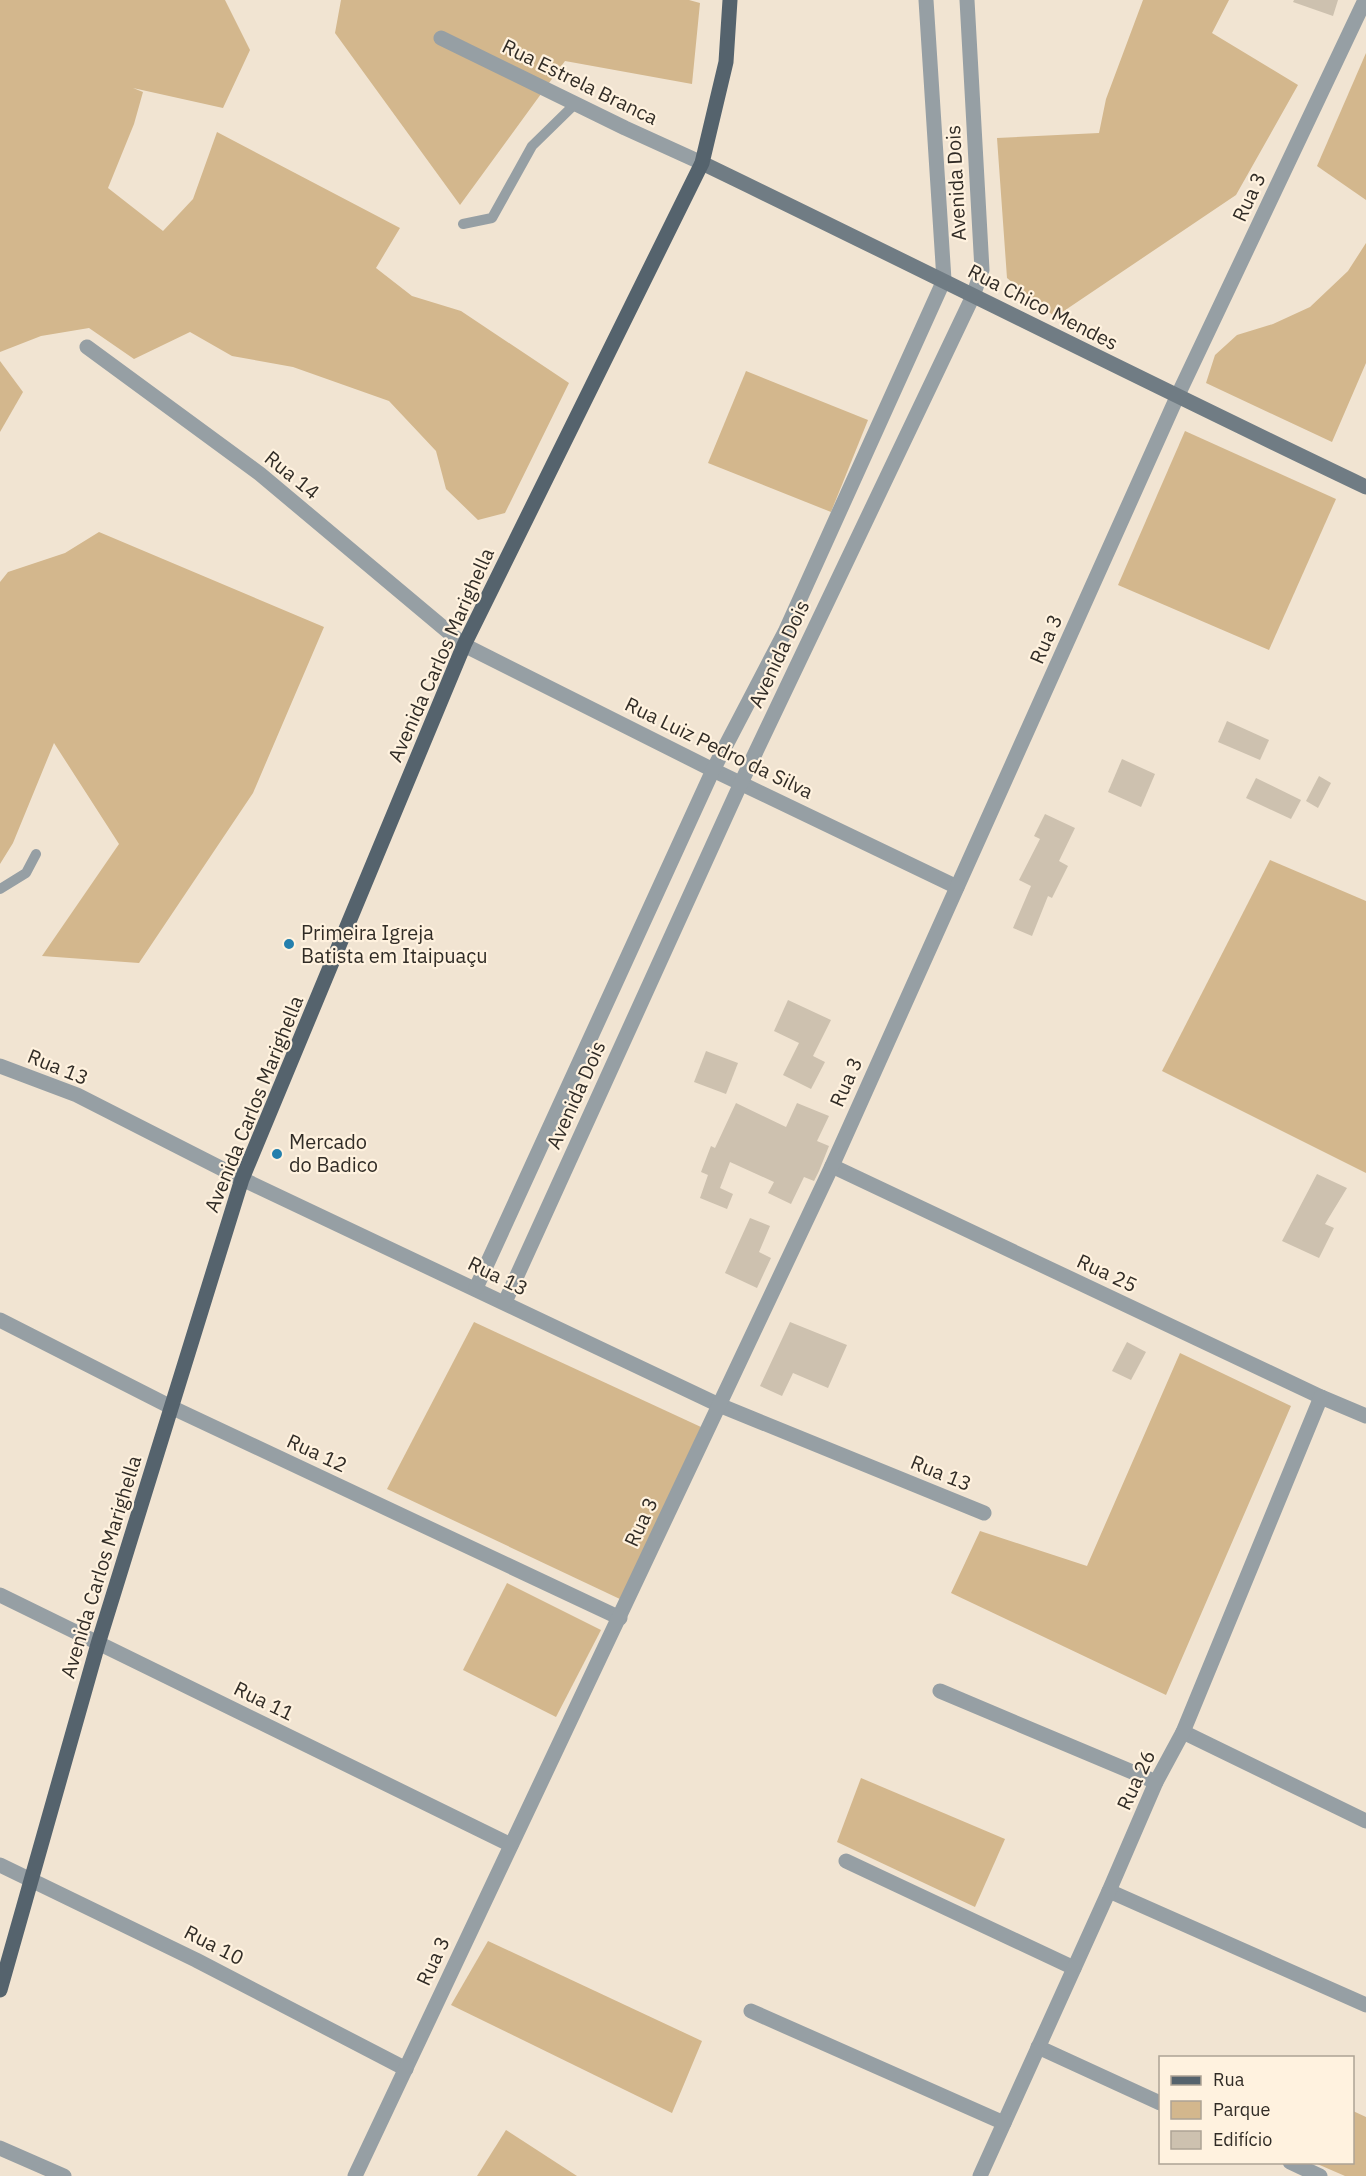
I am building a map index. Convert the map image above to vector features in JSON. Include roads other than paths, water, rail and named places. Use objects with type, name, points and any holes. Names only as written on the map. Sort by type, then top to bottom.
[{"type":"main road","name":"Avenida Carlos Marighella","points":[[0,1990],[98,1644],[173,1408],[242,1179],[464,645],[702,163],[726,62],[730,0]]},
{"type":"main road","name":"Rua Chico Mendes","points":[[702,163],[944,280],[1177,397],[1366,487]]},
{"type":"street","name":"Avenida Dois","points":[[476,1288],[712,770],[785,632],[944,280],[926,0]]},
{"type":"street","name":"Avenida Dois","points":[[505,1302],[741,783],[973,296],[982,270],[966,0]]},
{"type":"street","name":"Rua 3","points":[[355,2176],[832,1166],[1177,397],[1365,0]]},
{"type":"street","name":"Rua Estrela Branca","points":[[441,38],[625,129],[702,163]]},
{"type":"street","name":"Rua 14","points":[[87,346],[260,474],[464,645]]},
{"type":"street","name":"Rua Luiz Pedro da Silva","points":[[464,645],[712,770],[957,887]]},
{"type":"street","name":"Rua 13","points":[[0,1066],[77,1095],[242,1179],[719,1405],[984,1513]]},
{"type":"street","name":"Rua 25","points":[[832,1166],[1321,1397],[1366,1416]]},
{"type":"street","name":"Rua 12","points":[[0,1320],[173,1408],[620,1618]]},
{"type":"street","name":"Rua 26","points":[[980,2176],[1156,1782],[1183,1731],[1321,1397]]},
{"type":"street","name":"Rua 11","points":[[0,1595],[511,1845]]},
{"type":"street","points":[[940,1691],[1156,1782]]},
{"type":"street","points":[[1183,1731],[1366,1821]]},
{"type":"street","points":[[846,1861],[1074,1968]]},
{"type":"street","name":"Rua 10","points":[[0,1864],[196,1960],[406,2068]]},
{"type":"street","points":[[1109,1891],[1366,2005]]},
{"type":"street","points":[[751,2011],[1004,2123]]},
{"type":"street","points":[[1038,2047],[1159,2102]]},
{"type":"street","points":[[0,2148],[64,2176]]},
{"type":"street","points":[[1292,2164],[1320,2176]]},
{"type":"lane","points":[[464,224],[492,218],[532,146],[575,104]]},
{"type":"lane","points":[[0,890],[26,873],[36,854]]},
{"type":"place","name":"Primeira Igreja Batista em Itaipuaçu","points":[[289,944]]},
{"type":"place","name":"Mercado do Badico","points":[[277,1154]]}]
